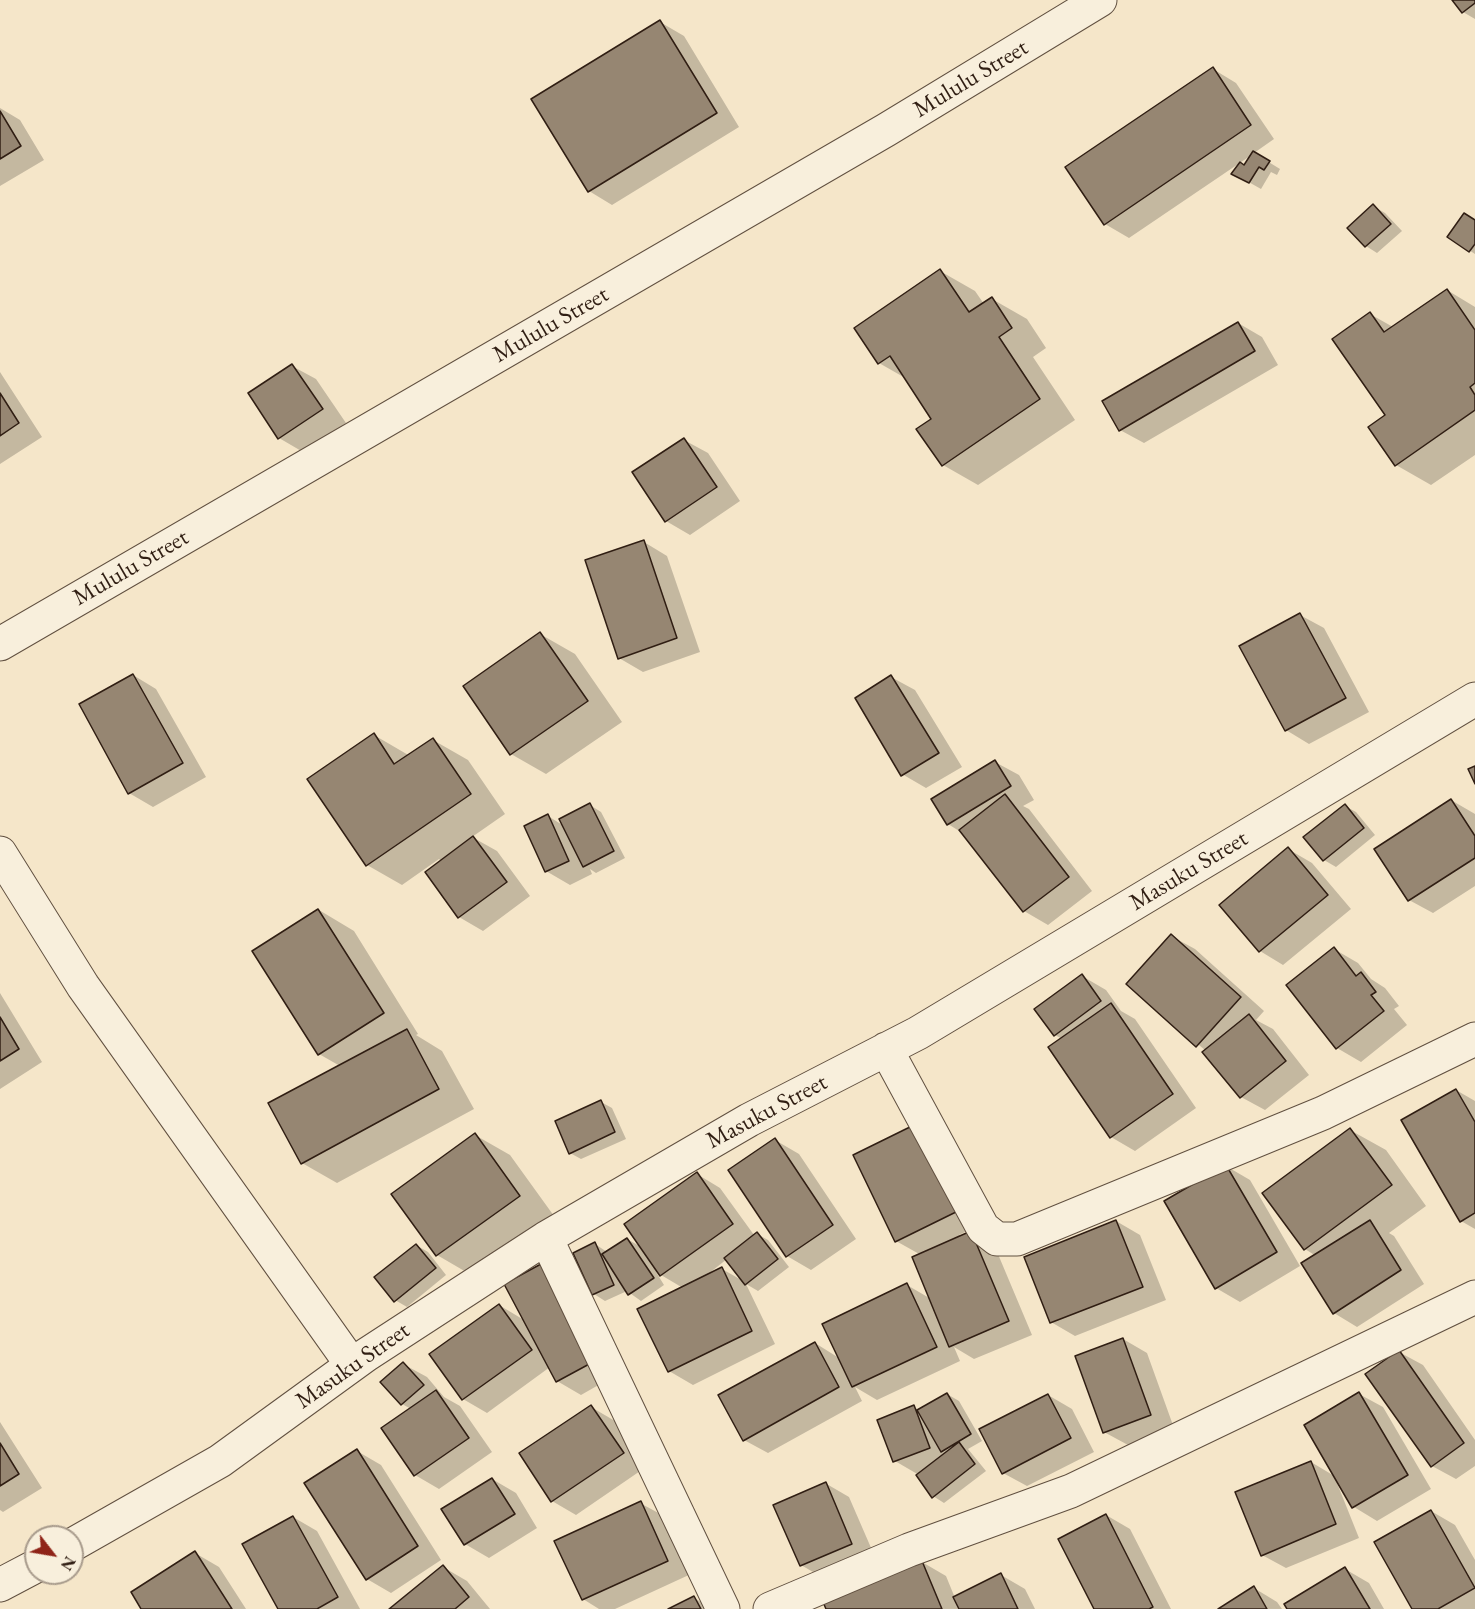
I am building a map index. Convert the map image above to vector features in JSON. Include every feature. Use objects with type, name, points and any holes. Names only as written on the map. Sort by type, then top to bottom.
[{"type":"street","name":"Mululu Street","points":[[0,645],[876,136],[1100,0]]},
{"type":"street","name":"Masuku Street","points":[[84,1538],[220,1461],[352,1365],[546,1238],[749,1120],[886,1049],[1475,699]]},
{"type":"street","points":[[0,853],[83,986],[352,1365]]},
{"type":"street","points":[[886,1049],[983,1228],[997,1239],[1017,1239],[1323,1113],[1475,1040]]},
{"type":"street","points":[[546,1238],[723,1609]]},
{"type":"street","points":[[770,1609],[909,1550],[1071,1491],[1475,1297]]},
{"type":"street","points":[[0,1585],[24,1572]]},
{"type":"building","points":[[1452,0],[1475,0],[1475,3],[1462,13]]},
{"type":"building","points":[[660,20],[717,113],[588,192],[531,99]]},
{"type":"building","points":[[1213,67],[1251,125],[1104,225],[1065,167]]},
{"type":"building","points":[[0,111],[21,146],[0,159]]},
{"type":"building","points":[[1253,151],[1270,161],[1264,170],[1259,167],[1249,183],[1231,174],[1240,162],[1244,165]]},
{"type":"building","points":[[1373,204],[1391,224],[1365,247],[1347,228]]},
{"type":"building","points":[[1464,213],[1475,220],[1475,244],[1469,252],[1447,237]]},
{"type":"building","points":[[940,269],[969,312],[992,297],[1012,328],[999,337],[1040,399],[942,466],[916,429],[931,419],[890,356],[878,364],[854,328]]},
{"type":"building","points":[[1447,289],[1475,330],[1475,383],[1470,387],[1475,395],[1475,410],[1395,466],[1368,427],[1385,415],[1332,339],[1370,312],[1384,332]]},
{"type":"building","points":[[1238,322],[1255,351],[1119,431],[1102,401]]},
{"type":"building","points":[[292,364],[323,409],[278,439],[248,393]]},
{"type":"building","points":[[0,393],[19,423],[0,436]]},
{"type":"building","points":[[684,438],[717,487],[665,522],[632,472]]},
{"type":"building","points":[[644,540],[677,638],[618,659],[585,560]]},
{"type":"building","points":[[1300,613],[1346,698],[1285,731],[1239,646]]},
{"type":"building","points":[[540,632],[588,701],[510,755],[463,686]]},
{"type":"building","points":[[133,674],[183,763],[128,794],[79,704]]},
{"type":"building","points":[[891,675],[939,753],[901,776],[855,698]]},
{"type":"building","points":[[374,733],[394,764],[433,738],[471,794],[366,866],[307,779]]},
{"type":"building","points":[[995,760],[1011,786],[947,825],[931,799]]},
{"type":"building","points":[[1475,766],[1475,784],[1468,769]]},
{"type":"building","points":[[1005,794],[1069,877],[1023,912],[959,830]]},
{"type":"building","points":[[1451,799],[1475,836],[1475,858],[1408,901],[1374,849]]},
{"type":"building","points":[[590,803],[614,851],[583,867],[559,819]]},
{"type":"building","points":[[1345,804],[1364,828],[1323,861],[1303,837]]},
{"type":"building","points":[[548,814],[569,861],[545,872],[524,826]]},
{"type":"building","points":[[473,836],[507,882],[458,918],[425,872]]},
{"type":"building","points":[[1288,847],[1328,895],[1259,952],[1219,905]]},
{"type":"building","points":[[318,909],[384,1013],[318,1055],[252,951]]},
{"type":"building","points":[[1171,934],[1241,997],[1196,1047],[1126,984]]},
{"type":"building","points":[[1334,947],[1356,976],[1361,972],[1376,992],[1371,995],[1384,1011],[1336,1049],[1286,985]]},
{"type":"building","points":[[1082,974],[1101,1001],[1054,1036],[1034,1009]]},
{"type":"building","points":[[1111,1003],[1173,1094],[1110,1138],[1048,1047]]},
{"type":"building","points":[[1249,1014],[1286,1061],[1240,1098],[1202,1052]]},
{"type":"building","points":[[0,1017],[19,1049],[0,1061]]},
{"type":"building","points":[[407,1029],[439,1089],[301,1164],[268,1103]]},
{"type":"building","points":[[1456,1089],[1475,1122],[1475,1213],[1460,1222],[1401,1120]]},
{"type":"building","points":[[601,1100],[615,1132],[569,1154],[555,1121]]},
{"type":"building","points":[[916,1124],[958,1211],[895,1242],[853,1155]]},
{"type":"building","points":[[1350,1128],[1392,1185],[1304,1250],[1262,1193]]},
{"type":"building","points":[[475,1133],[520,1196],[436,1256],[391,1194]]},
{"type":"building","points":[[775,1138],[833,1225],[786,1257],[728,1170]]},
{"type":"building","points":[[1226,1165],[1277,1252],[1215,1289],[1164,1201]]},
{"type":"building","points":[[697,1172],[733,1224],[660,1276],[624,1224]]},
{"type":"building","points":[[1116,1220],[1143,1287],[1050,1323],[1024,1257]]},
{"type":"building","points":[[1370,1220],[1401,1270],[1333,1314],[1301,1263]]},
{"type":"building","points":[[971,1231],[1009,1321],[949,1347],[912,1257]]},
{"type":"building","points":[[757,1232],[778,1259],[745,1285],[724,1258]]},
{"type":"building","points":[[627,1238],[654,1278],[628,1295],[602,1254]]},
{"type":"building","points":[[595,1242],[614,1285],[592,1295],[573,1253]]},
{"type":"building","points":[[416,1244],[436,1268],[394,1302],[374,1277]]},
{"type":"building","points":[[541,1264],[593,1362],[556,1382],[504,1284]]},
{"type":"building","points":[[722,1267],[752,1331],[668,1372],[637,1309]]},
{"type":"building","points":[[907,1283],[937,1347],[852,1387],[822,1324]]},
{"type":"building","points":[[499,1304],[532,1350],[462,1400],[429,1354]]},
{"type":"building","points":[[1123,1338],[1151,1415],[1103,1433],[1075,1356]]},
{"type":"building","points":[[815,1342],[839,1387],[743,1441],[718,1395]]},
{"type":"building","points":[[1399,1350],[1464,1443],[1431,1467],[1365,1374]]},
{"type":"building","points":[[403,1362],[424,1385],[401,1405],[380,1382]]},
{"type":"building","points":[[436,1390],[469,1438],[414,1476],[381,1428]]},
{"type":"building","points":[[1359,1392],[1408,1475],[1352,1508],[1304,1425]]},
{"type":"building","points":[[947,1393],[971,1434],[941,1452],[917,1410]]},
{"type":"building","points":[[1048,1394],[1071,1438],[1002,1474],[979,1429]]},
{"type":"building","points":[[591,1405],[624,1453],[551,1502],[519,1453]]},
{"type":"building","points":[[914,1405],[930,1448],[893,1462],[877,1420]]},
{"type":"building","points":[[959,1442],[975,1464],[932,1498],[916,1475]]},
{"type":"building","points":[[0,1443],[19,1474],[0,1486]]},
{"type":"building","points":[[357,1449],[418,1546],[366,1580],[304,1483]]},
{"type":"building","points":[[1311,1461],[1336,1524],[1261,1556],[1235,1492]]},
{"type":"building","points":[[492,1478],[515,1514],[464,1545],[441,1509]]},
{"type":"building","points":[[826,1482],[852,1544],[800,1566],[773,1505]]},
{"type":"building","points":[[641,1501],[668,1561],[582,1600],[554,1541]]},
{"type":"building","points":[[1431,1510],[1475,1588],[1438,1609],[1412,1609],[1374,1542]]},
{"type":"building","points":[[1106,1514],[1153,1607],[1149,1609],[1094,1609],[1058,1539]]},
{"type":"building","points":[[293,1516],[338,1597],[317,1609],[278,1609],[242,1544]]},
{"type":"building","points":[[195,1551],[232,1609],[141,1609],[131,1592]]},
{"type":"building","points":[[922,1561],[942,1609],[826,1609],[823,1602]]},
{"type":"building","points":[[443,1565],[469,1597],[455,1609],[389,1609]]},
{"type":"building","points":[[1345,1567],[1370,1609],[1287,1609],[1284,1604]]},
{"type":"building","points":[[1001,1573],[1018,1609],[959,1609],[953,1597]]},
{"type":"building","points":[[1254,1586],[1267,1609],[1218,1609]]},
{"type":"building","points":[[694,1596],[701,1609],[668,1609]]}]
